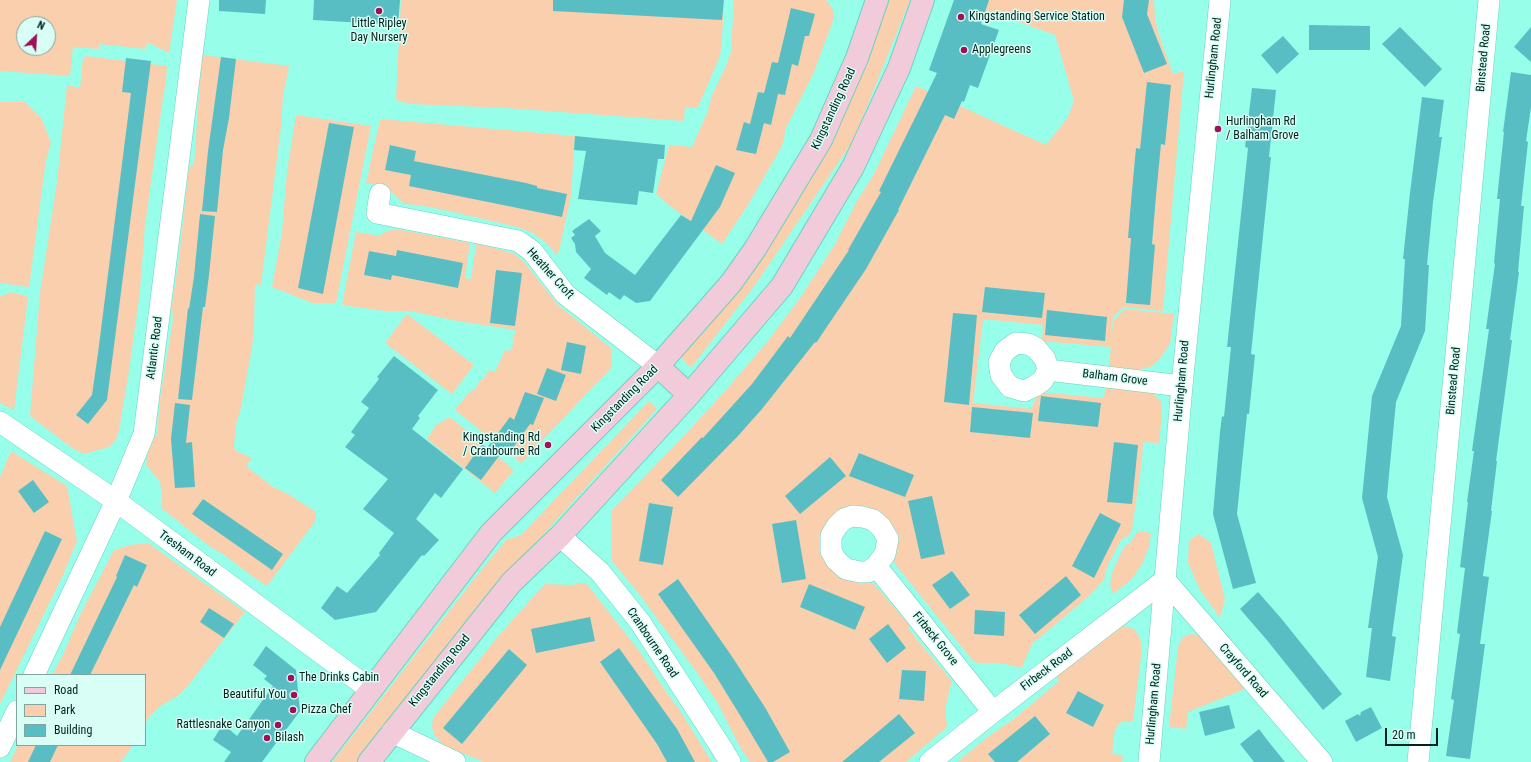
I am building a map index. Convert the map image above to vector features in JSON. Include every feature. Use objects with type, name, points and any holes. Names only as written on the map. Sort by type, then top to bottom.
[{"type":"main road","name":"Kingstanding Road","points":[[316,762],[491,533],[658,366],[731,283],[755,249],[821,140],[857,58],[877,0]]},
{"type":"main road","name":"Kingstanding Road","points":[[369,762],[511,584],[560,536],[689,394],[782,286],[850,174],[899,68],[923,0]]},
{"type":"main road","points":[[658,366],[689,394]]},
{"type":"street","name":"Atlantic Road","points":[[34,674],[116,501],[144,434],[199,0]]},
{"type":"street","name":"Hurlingham Road","points":[[1149,762],[1182,386],[1220,0]]},
{"type":"street","name":"Binstead Road","points":[[1418,762],[1489,0]]},
{"type":"street","name":"Heather Croft","points":[[377,212],[518,241],[532,251],[565,294],[658,366]]},
{"type":"street","name":"Balham Grove","points":[[1048,370],[1182,386]]},
{"type":"street","name":"Tresham Road","points":[[0,422],[116,501],[371,690]]},
{"type":"street","name":"Cranbourne Road","points":[[560,536],[600,572],[640,622],[730,762]]},
{"type":"street","name":"Firbeck Grove","points":[[876,566],[993,712]]},
{"type":"street","name":"Firbeck Road","points":[[930,762],[1165,580]]},
{"type":"street","name":"Crayford Road","points":[[1165,580],[1322,762]]},
{"type":"street","points":[[0,746],[16,713]]},
{"type":"street","points":[[392,732],[455,762]]},
{"type":"green space","points":[[0,0],[177,0],[169,53],[147,42],[146,49],[99,44],[99,49],[73,47],[70,76],[0,71]]},
{"type":"green space","points":[[401,0],[724,0],[720,56],[698,107],[685,108],[684,121],[506,108],[410,104],[396,100]]},
{"type":"green space","points":[[734,0],[826,0],[833,10],[834,18],[814,72],[786,128],[782,146],[748,205],[722,244],[656,194],[669,145],[692,147],[708,111],[712,95],[731,52]]},
{"type":"green space","points":[[888,0],[910,0],[853,141],[755,285],[691,368],[681,357],[735,290]]},
{"type":"green space","points":[[956,0],[1154,0],[1155,19],[1159,35],[1173,74],[1184,71],[1163,311],[1124,307],[1113,317],[1112,335],[1114,321],[1125,309],[1174,314],[1170,344],[1158,361],[1150,367],[1137,370],[1109,367],[1111,347],[1042,341],[1043,325],[983,319],[973,403],[1031,409],[1039,392],[1104,398],[1106,384],[1143,387],[1154,394],[1161,402],[1162,414],[1159,443],[1143,442],[1142,460],[1132,529],[1129,535],[1121,540],[1107,567],[1104,580],[1089,596],[1032,644],[1022,667],[1000,663],[978,663],[973,661],[895,564],[882,517],[824,536],[868,581],[874,584],[910,626],[908,628],[952,681],[945,708],[947,727],[906,762],[750,762],[740,747],[717,702],[695,670],[639,594],[611,560],[611,511],[726,390],[768,341],[800,298],[834,246],[856,203],[875,172],[916,86],[1046,145],[1068,117],[1074,101],[1055,35]]},
{"type":"green space","points":[[202,55],[289,66],[283,96],[281,127],[261,285],[255,284],[252,347],[241,408],[236,424],[234,447],[236,451],[252,458],[246,466],[273,487],[288,494],[316,512],[316,520],[267,586],[223,554],[209,546],[161,508],[162,496],[160,482],[146,465],[150,436],[157,435],[160,399],[173,320],[172,306],[189,167],[194,164]]},
{"type":"green space","points":[[86,56],[167,66],[166,82],[145,225],[140,291],[119,430],[116,440],[109,447],[84,454],[72,448],[30,416],[40,293],[57,182],[67,85],[80,88],[83,59]]},
{"type":"green space","points":[[0,102],[25,102],[42,119],[51,143],[46,160],[29,287],[0,283]]},
{"type":"green space","points":[[296,115],[371,126],[336,303],[312,303],[272,287],[282,232],[287,171]]},
{"type":"green space","points":[[380,119],[575,136],[571,196],[557,255],[546,243],[533,233],[517,227],[444,210],[404,204],[394,194],[382,186],[366,183]]},
{"type":"green space","points":[[395,229],[470,243],[465,278],[471,279],[476,244],[515,254],[524,262],[558,305],[611,348],[612,367],[521,463],[455,410],[472,389],[474,391],[481,379],[483,380],[489,370],[495,372],[505,350],[510,351],[515,341],[512,341],[516,330],[457,321],[410,311],[385,311],[342,305],[356,232],[381,236],[382,233]]},
{"type":"green space","points":[[10,292],[28,296],[14,410],[0,403],[0,296]]},
{"type":"green space","points":[[407,314],[474,365],[452,394],[385,343]]},
{"type":"green space","points":[[649,401],[657,409],[522,558],[360,762],[332,762],[506,540],[521,535]]},
{"type":"green space","points":[[450,417],[514,470],[495,493],[427,439],[436,425]]},
{"type":"green space","points":[[11,451],[67,486],[77,541],[64,573],[0,704],[0,477]]},
{"type":"green space","points":[[1138,531],[1151,533],[1149,547],[1142,564],[1131,580],[1113,594],[1110,584],[1113,570],[1124,547],[1131,542]]},
{"type":"green space","points":[[1199,534],[1211,543],[1225,599],[1220,618],[1200,590],[1188,563],[1189,540]]},
{"type":"green space","points":[[148,543],[245,612],[187,687],[176,697],[160,706],[149,717],[146,723],[146,674],[53,674],[62,657],[81,613],[114,550],[130,545]]},
{"type":"green space","points":[[586,583],[640,652],[679,709],[712,762],[484,762],[444,746],[434,735],[432,726],[433,718],[500,634],[545,584],[572,585]]},
{"type":"green space","points":[[1124,626],[1134,629],[1140,638],[1142,648],[1133,722],[1122,721],[1115,729],[1112,754],[1123,755],[1122,762],[957,762],[989,736],[1015,718],[1059,681],[1056,676],[1114,630]]},
{"type":"green space","points":[[1190,634],[1206,639],[1245,689],[1188,712],[1186,729],[1169,727],[1178,647],[1182,638]]},
{"type":"green space","points":[[18,746],[132,746],[121,762],[10,762]]},
{"type":"building","points":[[219,0],[266,0],[265,14],[219,11]]},
{"type":"building","points":[[314,0],[400,0],[398,25],[313,20]]},
{"type":"building","points":[[553,0],[724,0],[722,20],[553,11]]},
{"type":"building","points":[[954,0],[989,0],[981,24],[999,30],[978,88],[970,85],[964,102],[962,101],[954,119],[945,115],[899,210],[866,269],[816,343],[815,342],[762,409],[737,437],[678,497],[661,480],[702,437],[703,438],[752,384],[788,336],[790,338],[849,250],[881,192],[879,191],[937,73],[929,70]]},
{"type":"building","points":[[1124,0],[1149,0],[1147,14],[1167,64],[1144,73],[1122,17]]},
{"type":"building","points":[[791,8],[815,14],[809,36],[805,36],[798,66],[792,64],[785,95],[778,94],[771,125],[764,123],[756,154],[736,150],[744,122],[750,124],[758,92],[764,93],[772,62],[778,63]]},
{"type":"building","points":[[1309,25],[1370,26],[1370,50],[1309,50]]},
{"type":"building","points":[[1400,27],[1442,69],[1425,87],[1382,44]]},
{"type":"building","points":[[1531,27],[1531,62],[1514,47]]},
{"type":"building","points":[[1283,36],[1299,54],[1277,74],[1261,55]]},
{"type":"building","points":[[221,57],[236,59],[229,118],[223,150],[217,212],[202,211],[208,151]]},
{"type":"building","points":[[126,58],[151,61],[107,400],[88,424],[76,415],[92,395],[98,353],[131,93],[122,92]]},
{"type":"building","points":[[1511,72],[1531,75],[1531,107],[1526,141],[1528,142],[1521,206],[1524,206],[1519,272],[1510,340],[1512,340],[1496,461],[1492,511],[1483,576],[1489,577],[1480,644],[1485,644],[1470,759],[1446,756],[1454,700],[1451,699],[1460,634],[1457,633],[1465,568],[1460,567],[1474,451],[1472,451],[1489,329],[1486,329],[1495,264],[1500,199],[1497,199],[1503,132]]},
{"type":"building","points":[[1147,82],[1171,85],[1165,145],[1161,144],[1156,196],[1152,244],[1155,245],[1150,305],[1126,303],[1131,238],[1128,238],[1136,148],[1140,149]]},
{"type":"building","points":[[1252,88],[1276,90],[1269,157],[1271,157],[1251,354],[1255,355],[1249,414],[1247,414],[1237,514],[1256,583],[1233,589],[1213,514],[1220,432],[1222,416],[1224,417],[1231,347],[1227,347],[1248,148],[1245,147]]},
{"type":"building","points":[[1422,97],[1444,100],[1439,137],[1442,137],[1433,202],[1427,265],[1429,265],[1425,331],[1396,402],[1389,475],[1387,497],[1403,555],[1392,636],[1396,637],[1390,681],[1366,677],[1372,628],[1368,628],[1378,557],[1362,498],[1372,396],[1401,326],[1405,259],[1403,259]]},
{"type":"building","points":[[329,123],[354,127],[323,294],[298,288]]},
{"type":"building","points":[[575,136],[665,145],[664,159],[658,159],[653,193],[639,191],[637,205],[578,199],[586,151],[574,150]]},
{"type":"building","points":[[390,145],[416,151],[414,161],[526,183],[537,186],[537,188],[567,194],[562,217],[409,186],[411,175],[385,170]]},
{"type":"building","points":[[716,165],[735,173],[720,207],[650,301],[636,303],[624,295],[620,300],[609,292],[607,295],[584,278],[591,269],[576,252],[575,244],[571,238],[575,235],[572,231],[589,219],[601,231],[595,236],[605,253],[635,275],[681,215],[691,221]]},
{"type":"building","points":[[200,214],[215,216],[209,275],[205,307],[203,307],[192,400],[178,399],[188,308],[189,309],[194,277]]},
{"type":"building","points":[[397,250],[463,263],[458,288],[392,275],[391,280],[364,275],[369,251],[396,256]]},
{"type":"building","points":[[496,270],[522,273],[515,326],[490,323]]},
{"type":"building","points":[[985,287],[1045,293],[1042,318],[982,312]]},
{"type":"building","points":[[1047,310],[1107,317],[1105,341],[1045,335]]},
{"type":"building","points":[[953,313],[977,315],[969,405],[944,402]]},
{"type":"building","points":[[567,342],[586,346],[581,374],[561,370]]},
{"type":"building","points":[[394,356],[438,390],[418,416],[420,418],[412,429],[463,469],[441,498],[435,493],[416,519],[439,540],[424,556],[422,555],[376,612],[335,620],[321,608],[337,586],[347,593],[380,555],[379,553],[394,533],[363,509],[388,479],[345,447],[355,435],[351,432],[369,408],[361,402],[379,379],[377,377]]},
{"type":"building","points":[[547,368],[566,375],[556,401],[537,394]]},
{"type":"building","points":[[525,392],[544,398],[533,425],[530,424],[510,452],[505,448],[481,480],[465,468],[482,444],[487,448],[510,417],[514,420]]},
{"type":"building","points":[[1041,396],[1101,403],[1098,427],[1038,421]]},
{"type":"building","points":[[175,403],[190,405],[186,443],[192,442],[195,487],[175,488],[171,439]]},
{"type":"building","points":[[972,407],[1033,413],[1030,438],[970,432]]},
{"type":"building","points":[[1114,442],[1138,445],[1132,504],[1107,502]]},
{"type":"building","points":[[859,453],[914,475],[905,497],[849,476]]},
{"type":"building","points":[[830,457],[846,476],[800,514],[785,496]]},
{"type":"building","points":[[33,480],[49,502],[34,513],[18,491]]},
{"type":"building","points":[[932,496],[945,554],[921,559],[908,501]]},
{"type":"building","points":[[203,499],[283,554],[272,570],[192,514]]},
{"type":"building","points":[[649,503],[673,507],[663,565],[639,561]]},
{"type":"building","points":[[1100,513],[1121,524],[1094,578],[1072,566]]},
{"type":"building","points":[[796,520],[806,579],[782,583],[772,524]]},
{"type":"building","points":[[45,531],[62,539],[0,670],[0,627]]},
{"type":"building","points":[[125,555],[147,565],[137,587],[134,585],[90,674],[70,674],[117,577],[116,576]]},
{"type":"building","points":[[952,571],[970,595],[950,609],[932,585]]},
{"type":"building","points":[[1066,576],[1081,595],[1035,634],[1019,615]]},
{"type":"building","points":[[678,579],[733,658],[766,709],[790,752],[773,762],[768,762],[714,673],[658,594]]},
{"type":"building","points":[[809,584],[865,607],[855,630],[800,607]]},
{"type":"building","points":[[1258,592],[1342,694],[1323,710],[1240,609]]},
{"type":"building","points":[[209,608],[234,624],[224,638],[200,622]]},
{"type":"building","points":[[975,610],[1005,612],[1004,636],[974,634]]},
{"type":"building","points":[[590,617],[595,641],[536,653],[531,629]]},
{"type":"building","points":[[888,624],[906,648],[887,663],[869,639]]},
{"type":"building","points":[[266,646],[296,670],[300,711],[262,762],[224,762],[231,752],[213,740],[223,724],[237,736],[273,686],[264,679],[267,676],[253,665]]},
{"type":"building","points":[[619,648],[677,729],[695,762],[667,762],[657,744],[600,662]]},
{"type":"building","points":[[509,649],[527,665],[462,744],[443,728]]},
{"type":"building","points":[[902,670],[926,671],[924,701],[899,699]]},
{"type":"building","points":[[1078,691],[1104,705],[1093,727],[1066,713]]},
{"type":"building","points":[[1229,705],[1235,728],[1205,736],[1199,712]]},
{"type":"building","points":[[1371,707],[1382,728],[1356,742],[1345,721],[1358,714],[1360,716],[1361,712]]},
{"type":"building","points":[[899,714],[915,733],[879,762],[842,762]]},
{"type":"building","points":[[1035,716],[1050,734],[1017,762],[995,762],[988,754]]},
{"type":"building","points":[[1259,729],[1285,762],[1254,762],[1240,744]]},
{"type":"building","points":[[36,746],[58,746],[50,762],[28,762]]},
{"type":"place","name":"Little Ripley Day Nursery","points":[[379,11]]},
{"type":"place","name":"Kingstanding Service Station","points":[[961,17]]},
{"type":"place","name":"Applegreens","points":[[964,50]]},
{"type":"place","name":"Hurlingham Rd / Balham Grove","points":[[1218,129]]},
{"type":"place","name":"Kingstanding Rd / Cranbourne Rd","points":[[548,445]]},
{"type":"place","name":"The Drinks Cabin","points":[[291,678]]},
{"type":"place","name":"Beautiful You","points":[[294,695]]},
{"type":"place","name":"Pizza Chef","points":[[293,710]]},
{"type":"place","name":"Rattlesnake Canyon","points":[[278,725]]},
{"type":"place","name":"Bilash","points":[[267,738]]}]
